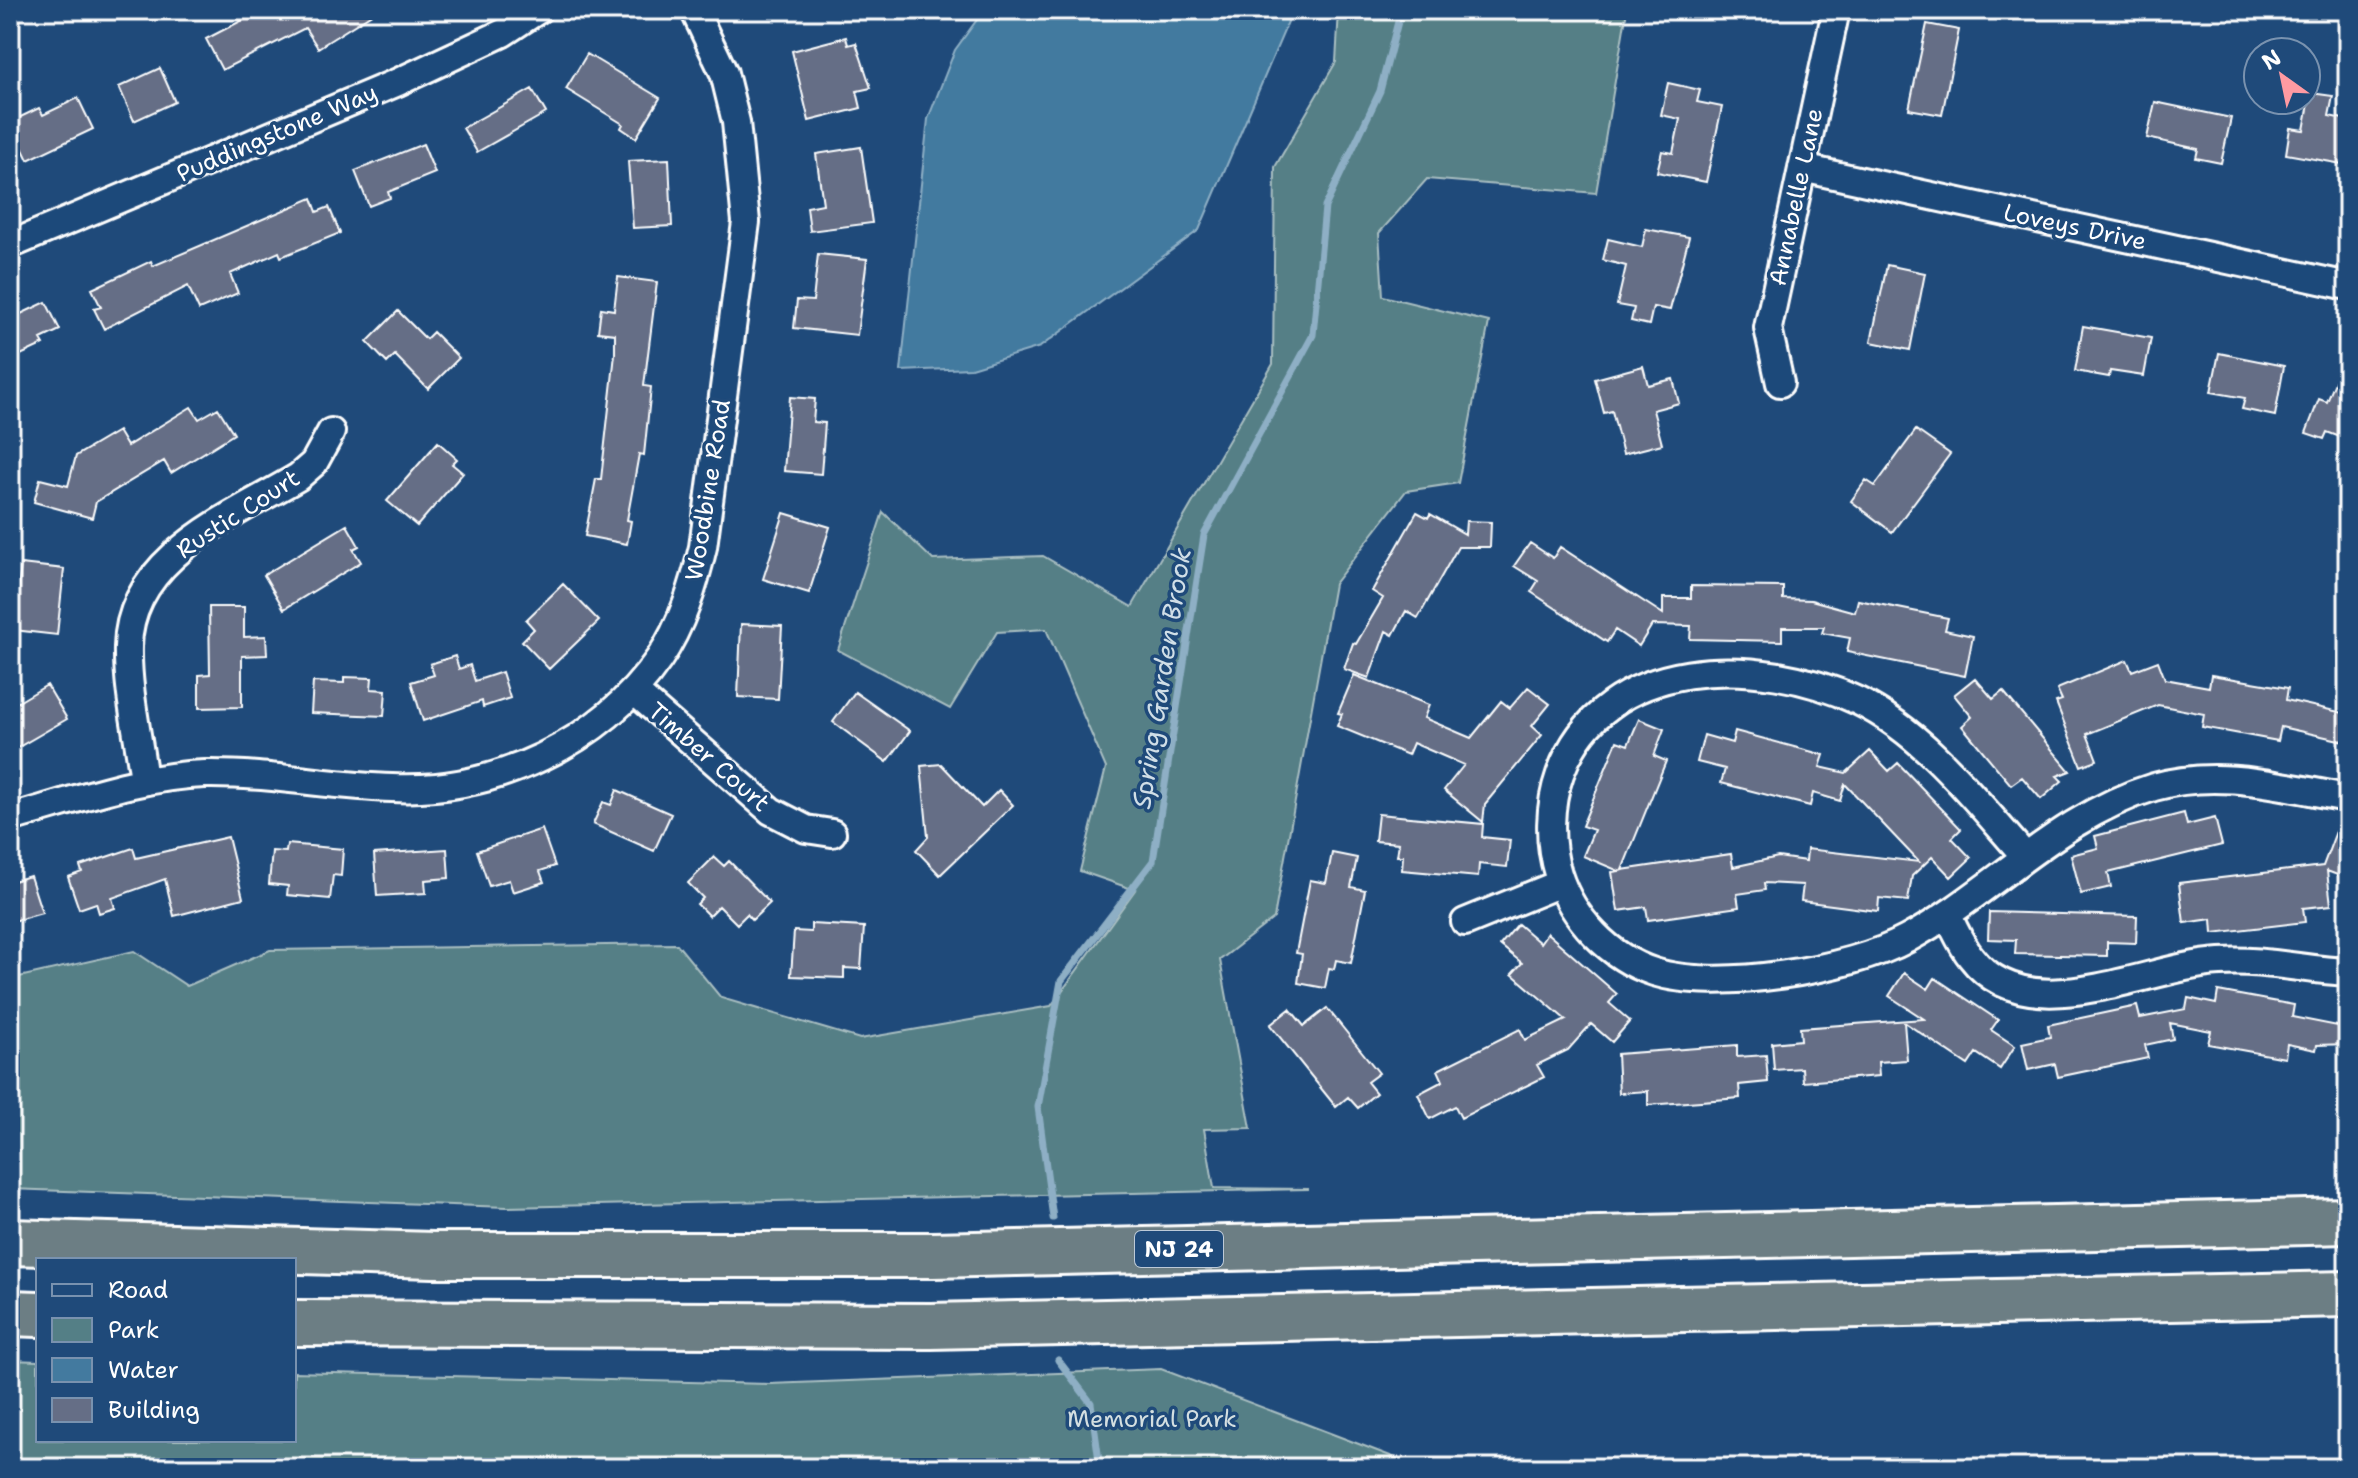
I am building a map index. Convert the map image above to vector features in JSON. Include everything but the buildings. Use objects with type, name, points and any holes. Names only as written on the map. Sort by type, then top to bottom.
[{"type":"highway","name":"NJ 24","points":[[10,1242],[433,1255],[933,1255],[2348,1221]]},
{"type":"highway","points":[[296,1323],[931,1326],[2348,1294]]},
{"type":"highway","points":[[10,1313],[36,1314]]},
{"type":"street","name":"Puddingstone Way","points":[[10,245],[398,82],[503,33],[538,10]]},
{"type":"street","name":"Woodbine Road","points":[[10,818],[144,781],[202,774],[257,775],[393,789],[473,781],[545,756],[585,733],[634,691],[659,658],[679,623],[694,586],[703,547],[746,222],[744,172],[724,73],[694,10]]},
{"type":"street","name":"Annabelle Lane","points":[[1780,383],[1768,328],[1836,10]]},
{"type":"street","name":"Loveys Drive","points":[[1802,168],[2348,286]]},
{"type":"street","name":"Rustic Court","points":[[144,781],[128,648],[131,623],[141,595],[169,559],[298,477],[314,463],[331,432]]},
{"type":"street","points":[[2025,856],[1947,770],[1887,719],[1862,703],[1829,689],[1780,678],[1725,672],[1685,673],[1655,680],[1623,695],[1582,731],[1566,757],[1551,815],[1553,857],[1561,883],[1588,927],[1609,948],[1642,967],[1678,978],[1751,977],[1828,966],[1868,956],[1905,940],[1947,915],[2076,820],[2117,800],[2200,777],[2235,778],[2348,798]]},
{"type":"street","name":"Timber Court","points":[[634,691],[771,811],[806,829],[832,833]]},
{"type":"street","points":[[1465,922],[1561,883]]},
{"type":"street","points":[[1947,915],[1971,957],[1985,972],[2030,992],[2064,994],[2174,967],[2219,962],[2255,961],[2348,972]]},
{"type":"green space","points":[[1339,10],[1627,10],[1596,193],[1427,179],[1379,233],[1383,296],[1489,322],[1458,483],[1406,491],[1334,584],[1274,918],[1220,960],[1251,1128],[1204,1129],[1214,1188],[1309,1189],[507,1207],[10,1189],[10,979],[134,951],[187,986],[270,950],[677,944],[721,998],[860,1039],[1051,1006],[1135,890],[1080,871],[1106,768],[1046,629],[997,632],[950,709],[838,650],[883,512],[933,560],[1043,556],[1132,607],[1273,364],[1275,167],[1336,62]]},
{"type":"green space","name":"Memorial Park","points":[[10,1360],[36,1361],[36,1442],[296,1442],[296,1372],[769,1384],[1161,1369],[1422,1468],[10,1468]]},
{"type":"water","points":[[984,10],[1293,10],[1199,230],[1040,347],[971,368],[901,371],[928,119],[955,50]]},
{"type":"waterway","name":"Spring Garden Brook","points":[[1053,1218],[1038,1107],[1061,981],[1153,861],[1204,535],[1313,335],[1325,207],[1380,91],[1401,10]]},
{"type":"waterway","name":"Spring Garden Brook","points":[[1058,1360],[1091,1403],[1100,1468]]}]
